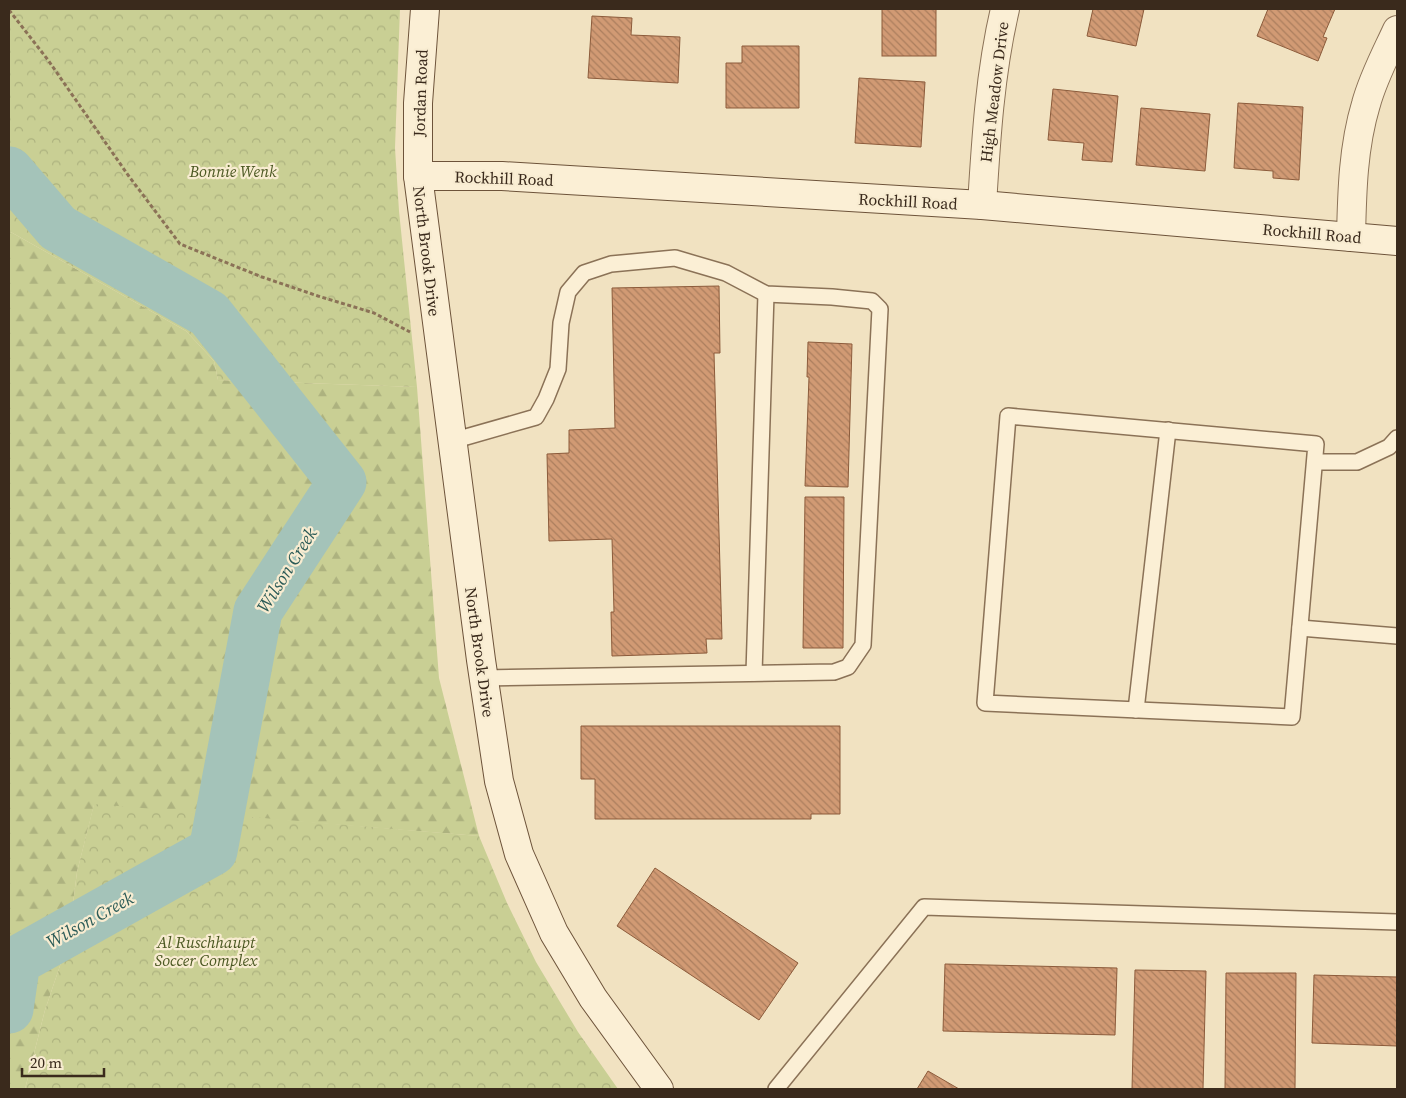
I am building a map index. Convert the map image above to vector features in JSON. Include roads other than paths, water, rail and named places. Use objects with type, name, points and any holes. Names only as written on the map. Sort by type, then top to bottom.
[{"type":"street","name":"Jordan Road","points":[[418,176],[418,103],[424,9]]},
{"type":"street","name":"High Meadow Drive","points":[[982,205],[987,125],[1005,9]]},
{"type":"street","points":[[1350,237],[1356,146],[1364,112],[1377,72],[1397,30]]},
{"type":"street","name":"Rockhill Road","points":[[418,176],[502,176],[982,205],[1397,241]]},
{"type":"street","name":"North Brook Drive","points":[[418,176],[483,678],[499,781],[519,854],[554,933],[593,998],[659,1089]]},
{"type":"lane","points":[[452,440],[536,417],[546,399],[558,369],[562,323],[568,292],[584,273],[611,264],[675,258],[726,273],[766,294],[872,301],[880,309],[863,645],[848,667],[834,672],[483,678]]},
{"type":"lane","points":[[754,673],[766,294]]},
{"type":"lane","points":[[1008,416],[1316,444],[1315,462],[1292,717],[985,703],[1008,416]]},
{"type":"lane","points":[[1136,710],[1168,430]]},
{"type":"lane","points":[[1315,462],[1357,462],[1389,447],[1397,438]]},
{"type":"lane","points":[[1300,628],[1397,636]]},
{"type":"lane","points":[[776,1089],[924,907],[1397,922]]},
{"type":"waterway","name":"Wilson Creek","points":[[9,171],[58,228],[209,314],[342,482],[258,611],[213,851],[16,961],[9,1009]]},
{"type":"park label","name":"Bonnie Wenk","points":[[233,171]]},
{"type":"park label","name":"Al Ruschhaupt Soccer Complex","points":[[206,951]]}]
